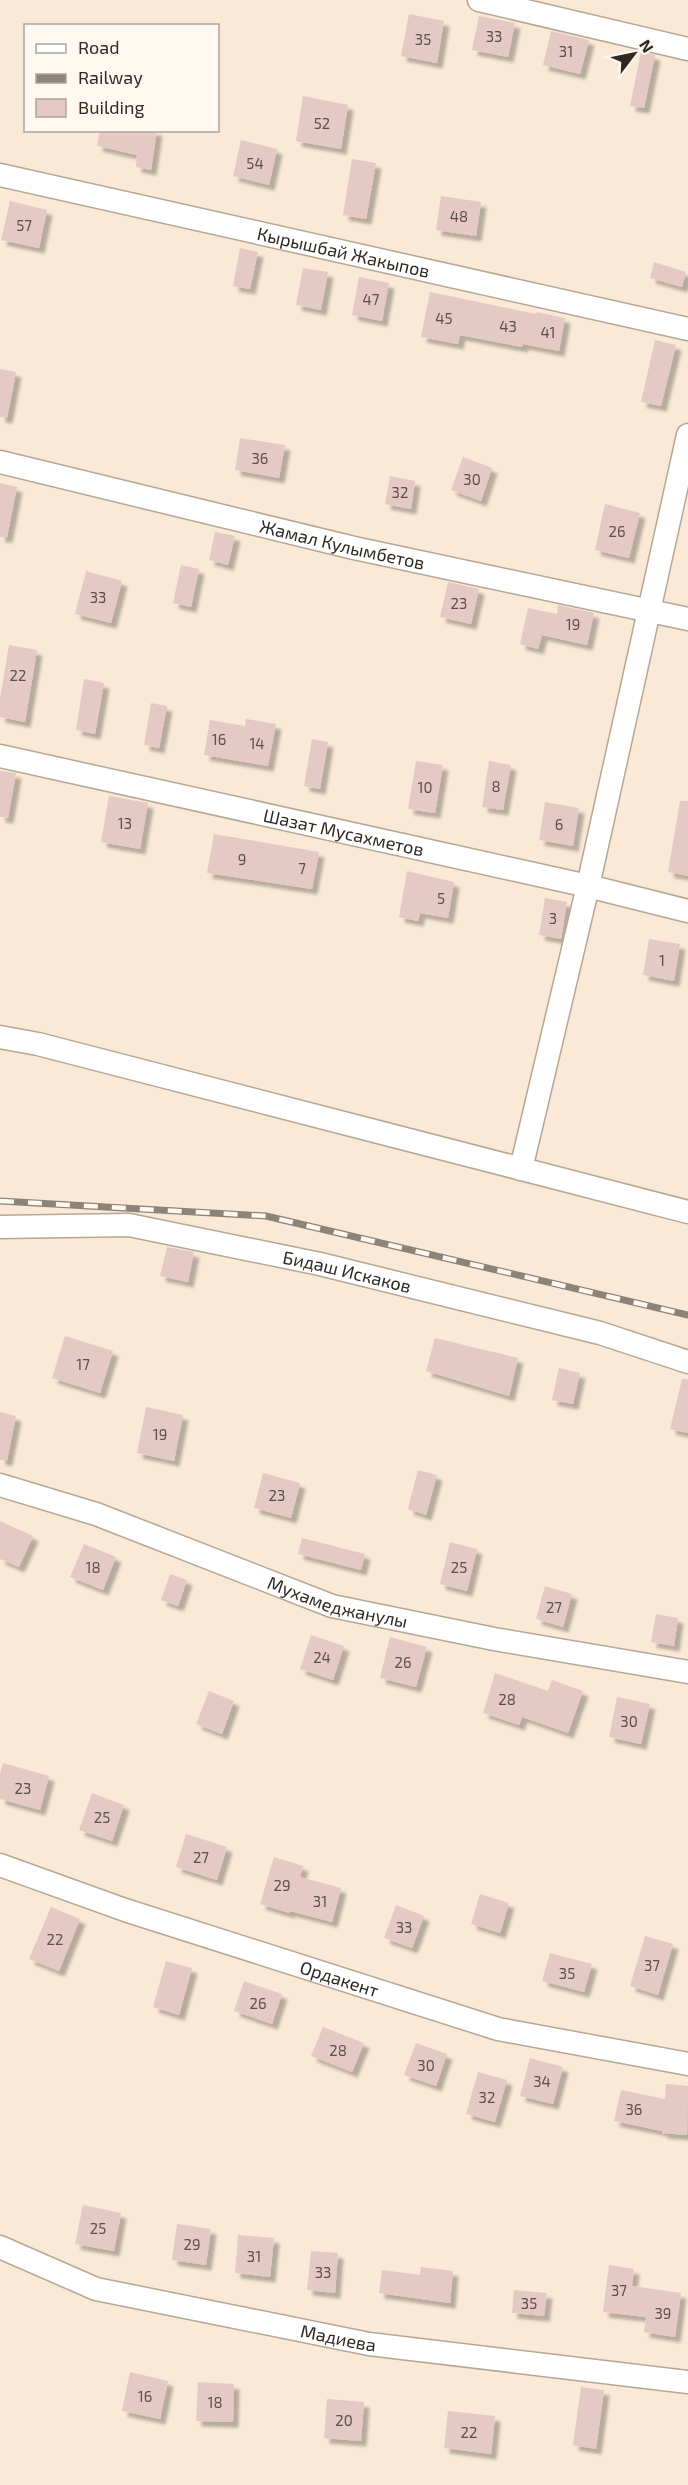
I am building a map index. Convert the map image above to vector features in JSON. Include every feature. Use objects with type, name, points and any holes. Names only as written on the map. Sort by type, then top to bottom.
[{"type":"street","points":[[480,0],[688,49]]},
{"type":"street","name":"Кырышбай Жакыпов","points":[[0,175],[688,328]]},
{"type":"street","points":[[521,1169],[588,886],[688,435]]},
{"type":"street","name":"Жамал Кулымбетов","points":[[0,462],[354,548],[688,619]]},
{"type":"street","name":"Шазат Мусахметов","points":[[0,756],[588,886],[688,911]]},
{"type":"street","points":[[0,1037],[38,1044],[688,1212]]},
{"type":"street","name":"Бидаш Искаков","points":[[0,1227],[129,1225],[320,1264],[600,1333],[688,1362]]},
{"type":"street","name":"Мухамеджанулы","points":[[0,1485],[96,1514],[332,1606],[494,1640],[688,1672]]},
{"type":"street","name":"Ордакент","points":[[0,1865],[125,1910],[498,2029],[688,2064]]},
{"type":"street","name":"Мадиева","points":[[0,2247],[96,2289],[369,2344],[688,2382]]},
{"type":"building","points":[[409,14],[444,21],[437,63],[401,56]]},
{"type":"building","points":[[479,16],[515,23],[508,57],[472,50]]},
{"type":"building","points":[[551,31],[589,40],[580,74],[543,65]]},
{"type":"building","points":[[641,52],[655,55],[644,108],[630,106]]},
{"type":"building","points":[[303,96],[348,105],[341,149],[296,141]]},
{"type":"building","points":[[100,132],[157,132],[151,170],[136,167],[137,155],[97,146]]},
{"type":"building","points":[[241,140],[277,149],[269,185],[233,176]]},
{"type":"building","points":[[352,159],[376,163],[366,219],[343,215]]},
{"type":"building","points":[[441,196],[481,202],[476,236],[436,230]]},
{"type":"building","points":[[10,201],[47,210],[39,248],[1,240]]},
{"type":"building","points":[[240,248],[258,252],[250,289],[233,286]]},
{"type":"building","points":[[654,262],[686,272],[682,287],[650,278]]},
{"type":"building","points":[[303,268],[328,272],[321,310],[296,305]]},
{"type":"building","points":[[359,277],[389,283],[382,321],[352,315]]},
{"type":"building","points":[[430,292],[565,318],[559,351],[523,344],[522,347],[460,335],[458,344],[421,337]]},
{"type":"building","points":[[655,340],[676,345],[661,406],[641,402]]},
{"type":"building","points":[[0,369],[16,372],[7,418],[0,417]]},
{"type":"building","points":[[240,438],[285,445],[279,478],[235,470]]},
{"type":"building","points":[[463,457],[492,468],[481,501],[451,490]]},
{"type":"building","points":[[390,476],[415,481],[411,509],[385,504]]},
{"type":"building","points":[[0,483],[17,487],[7,537],[0,537]]},
{"type":"building","points":[[605,504],[640,513],[629,558],[595,550]]},
{"type":"building","points":[[215,532],[235,536],[228,565],[209,560]]},
{"type":"building","points":[[181,565],[199,569],[191,607],[173,603]]},
{"type":"building","points":[[86,571],[122,581],[111,623],[75,614]]},
{"type":"building","points":[[448,582],[479,589],[471,624],[440,617]]},
{"type":"building","points":[[558,605],[594,613],[587,645],[542,635],[538,649],[520,644],[528,608],[557,614]]},
{"type":"building","points":[[9,645],[37,650],[25,722],[0,717],[0,699]]},
{"type":"building","points":[[84,679],[104,683],[95,734],[76,730]]},
{"type":"building","points":[[151,703],[167,706],[159,748],[144,745]]},
{"type":"building","points":[[246,719],[276,724],[268,766],[204,755],[210,720],[245,726]]},
{"type":"building","points":[[312,739],[328,742],[320,789],[304,786]]},
{"type":"building","points":[[416,761],[443,765],[435,813],[408,809]]},
{"type":"building","points":[[489,761],[511,765],[503,810],[482,807]]},
{"type":"building","points":[[0,771],[16,773],[8,818],[0,817]]},
{"type":"building","points":[[109,796],[148,803],[140,849],[101,842]]},
{"type":"building","points":[[680,801],[688,801],[688,876],[668,872]]},
{"type":"building","points":[[545,802],[579,808],[573,846],[539,840]]},
{"type":"building","points":[[214,834],[319,852],[312,889],[207,873]]},
{"type":"building","points":[[407,871],[454,882],[448,918],[420,913],[418,921],[399,917]]},
{"type":"building","points":[[545,898],[567,902],[561,939],[539,935]]},
{"type":"building","points":[[649,939],[680,944],[674,981],[643,975]]},
{"type":"building","points":[[167,1247],[194,1252],[188,1282],[160,1276]]},
{"type":"building","points":[[65,1336],[113,1351],[100,1393],[52,1378]]},
{"type":"building","points":[[435,1338],[518,1358],[509,1396],[426,1371]]},
{"type":"building","points":[[559,1368],[580,1373],[573,1404],[552,1400]]},
{"type":"building","points":[[682,1379],[688,1379],[688,1433],[670,1429]]},
{"type":"building","points":[[146,1407],[183,1415],[174,1461],[137,1453]]},
{"type":"building","points":[[0,1412],[16,1416],[7,1460],[0,1460]]},
{"type":"building","points":[[418,1470],[437,1475],[426,1515],[408,1509]]},
{"type":"building","points":[[263,1473],[300,1483],[291,1518],[254,1508]]},
{"type":"building","points":[[0,1521],[33,1536],[19,1567],[0,1559]]},
{"type":"building","points":[[302,1538],[365,1554],[361,1570],[298,1554]]},
{"type":"building","points":[[450,1542],[477,1549],[467,1591],[440,1584]]},
{"type":"building","points":[[84,1544],[116,1557],[103,1590],[70,1577]]},
{"type":"building","points":[[170,1574],[187,1580],[178,1606],[161,1600]]},
{"type":"building","points":[[545,1586],[572,1594],[563,1627],[536,1619]]},
{"type":"building","points":[[656,1614],[678,1618],[674,1646],[651,1642]]},
{"type":"building","points":[[311,1635],[344,1646],[333,1680],[300,1669]]},
{"type":"building","points":[[390,1637],[427,1647],[416,1687],[380,1678]]},
{"type":"building","points":[[495,1673],[548,1691],[552,1680],[583,1691],[568,1733],[522,1717],[519,1725],[483,1713]]},
{"type":"building","points":[[209,1691],[234,1701],[222,1734],[196,1724]]},
{"type":"building","points":[[617,1697],[650,1704],[641,1744],[609,1737]]},
{"type":"building","points":[[3,1763],[49,1776],[40,1810],[0,1799],[0,1774]]},
{"type":"building","points":[[92,1793],[124,1805],[112,1841],[79,1830]]},
{"type":"building","points":[[186,1834],[227,1847],[217,1880],[176,1867]]},
{"type":"building","points":[[274,1857],[303,1866],[300,1877],[341,1888],[332,1922],[260,1904]]},
{"type":"building","points":[[480,1894],[509,1903],[500,1933],[471,1924]]},
{"type":"building","points":[[396,1905],[424,1916],[412,1948],[384,1938]]},
{"type":"building","points":[[51,1907],[80,1919],[59,1971],[29,1959]]},
{"type":"building","points":[[645,1936],[673,1944],[658,1995],[630,1986]]},
{"type":"building","points":[[550,1953],[592,1964],[584,1992],[542,1981]]},
{"type":"building","points":[[166,1961],[192,1968],[179,2015],[153,2007]]},
{"type":"building","points":[[244,1981],[282,1994],[272,2024],[234,2011]]},
{"type":"building","points":[[323,2027],[364,2043],[352,2072],[311,2056]]},
{"type":"building","points":[[416,2043],[447,2054],[436,2086],[404,2075]]},
{"type":"building","points":[[530,2058],[563,2067],[553,2104],[520,2096]]},
{"type":"building","points":[[478,2072],[507,2080],[495,2122],[466,2114]]},
{"type":"building","points":[[666,2084],[688,2086],[687,2135],[662,2133],[662,2131],[614,2121],[621,2090],[665,2099]]},
{"type":"building","points":[[83,2205],[121,2213],[114,2251],[75,2244]]},
{"type":"building","points":[[177,2224],[211,2229],[206,2265],[172,2260]]},
{"type":"building","points":[[238,2235],[274,2238],[270,2277],[235,2273]]},
{"type":"building","points":[[311,2251],[338,2253],[335,2293],[307,2290]]},
{"type":"building","points":[[609,2265],[634,2269],[632,2286],[681,2293],[675,2337],[644,2332],[646,2317],[603,2312]]},
{"type":"building","points":[[421,2267],[453,2271],[450,2303],[379,2293],[382,2270],[420,2275]]},
{"type":"building","points":[[514,2290],[547,2293],[544,2316],[512,2313]]},
{"type":"building","points":[[130,2372],[168,2381],[160,2419],[122,2411]]},
{"type":"building","points":[[198,2382],[234,2384],[233,2422],[196,2421]]},
{"type":"building","points":[[581,2387],[604,2390],[596,2449],[573,2445]]},
{"type":"building","points":[[327,2399],[364,2402],[361,2441],[324,2438]]},
{"type":"building","points":[[448,2411],[495,2416],[491,2454],[444,2448]]},
{"type":"railway","points":[[0,1201],[266,1216],[688,1315]]}]
